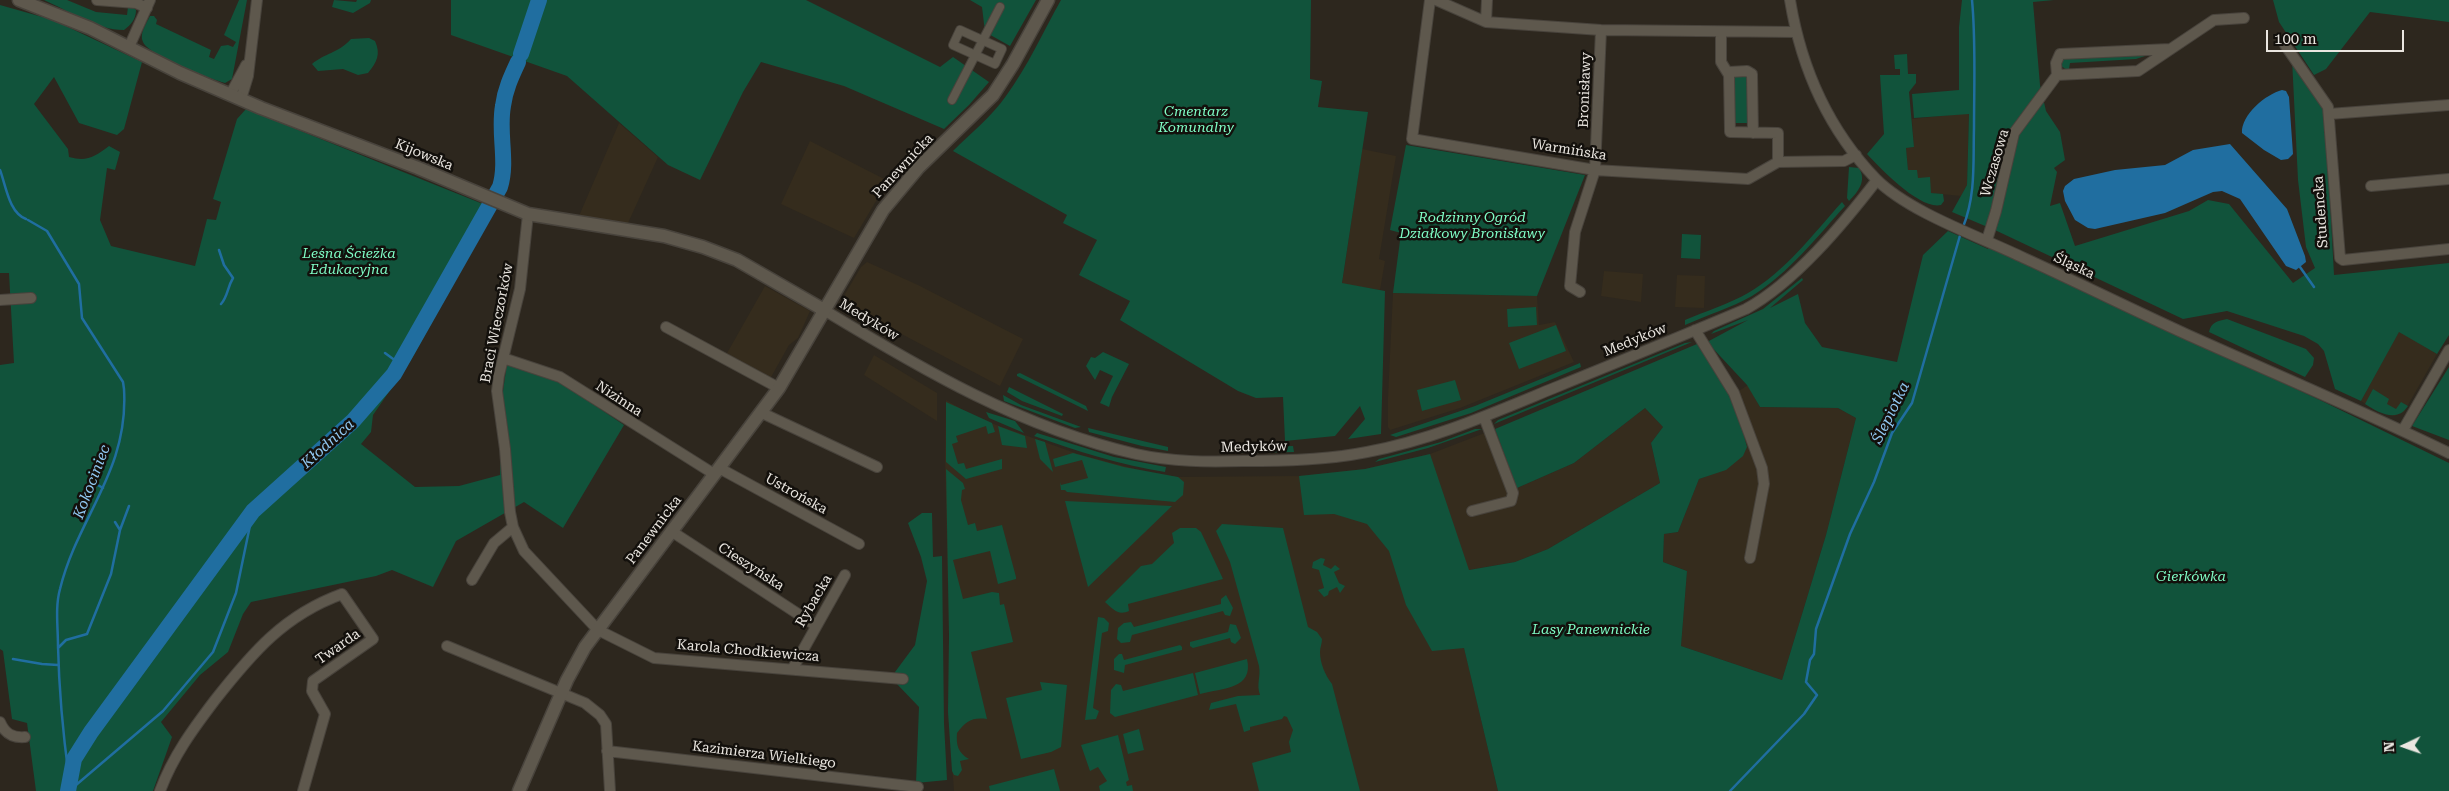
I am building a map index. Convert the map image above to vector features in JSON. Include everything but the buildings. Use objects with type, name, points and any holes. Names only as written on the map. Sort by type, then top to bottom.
[{"type":"street","name":"Kijowska","points":[[19,0],[51,12],[236,97],[528,214],[664,236],[703,247],[737,260],[824,310]]},
{"type":"street","points":[[98,0],[148,4],[129,47]]},
{"type":"street","points":[[236,97],[248,76],[248,62],[257,0]]},
{"type":"street","name":"Panewnicka","points":[[519,791],[572,668],[671,531],[762,413],[779,388],[893,196],[984,105],[1008,72],[1048,0]]},
{"type":"street","name":"Warmińska","points":[[1430,0],[1412,139],[1595,170],[1748,179],[1778,162],[1844,161],[1856,155]]},
{"type":"street","points":[[1436,0],[1486,22],[1601,30],[1795,32]]},
{"type":"street","points":[[1486,22],[1487,0]]},
{"type":"street","name":"Śląska","points":[[1790,0],[1795,32],[1803,60],[1820,100],[1856,155],[1877,180],[1914,205],[1952,225],[2186,334],[2403,430],[2449,453]]},
{"type":"street","points":[[952,100],[1000,7]]},
{"type":"street","points":[[2057,75],[2138,71],[2214,20],[2244,18]]},
{"type":"street","points":[[994,64],[1002,49],[960,30],[953,45],[1008,72]]},
{"type":"street","name":"Bronisławy","points":[[1580,292],[1570,286],[1572,246],[1595,170],[1601,30]]},
{"type":"street","points":[[1721,32],[1721,62],[1728,72],[1730,132],[1778,133],[1778,162]]},
{"type":"street","points":[[2284,45],[2328,111],[2449,105]]},
{"type":"street","name":"Wczasowa","points":[[1986,240],[1996,211],[2014,134],[2057,75],[2056,63],[2060,54],[2171,49]]},
{"type":"street","points":[[1728,72],[1747,71],[1752,74],[1753,133]]},
{"type":"street","name":"Studencka","points":[[2328,111],[2340,258],[2343,260],[2449,249]]},
{"type":"street","points":[[2371,186],[2449,179]]},
{"type":"street","name":"Medyków","points":[[824,310],[918,366],[994,405],[1058,431],[1111,447],[1154,457],[1224,462],[1345,456],[1412,441],[1484,417],[1746,309],[1775,290],[1806,261],[1877,180]]},
{"type":"street","name":"Braci Wieczorków","points":[[528,214],[520,289],[497,391],[513,527],[524,551],[532,562],[598,630]]},
{"type":"street","points":[[0,300],[31,298]]},
{"type":"street","points":[[666,327],[779,388]]},
{"type":"street","points":[[1695,330],[1734,393],[1762,468],[1764,484],[1750,558]]},
{"type":"street","points":[[2403,430],[2449,350]]},
{"type":"street","name":"Nizinna","points":[[503,358],[560,377],[717,471]]},
{"type":"street","points":[[762,413],[877,467]]},
{"type":"street","points":[[1472,511],[1511,501],[1513,493],[1484,417]]},
{"type":"street","name":"Ustrońska","points":[[717,471],[859,544]]},
{"type":"street","points":[[472,580],[494,543],[513,527]]},
{"type":"street","name":"Cieszyńska","points":[[671,531],[815,625]]},
{"type":"street","name":"Rybacka","points":[[793,668],[815,625],[845,575]]},
{"type":"street","name":"Twarda","points":[[160,791],[170,766],[186,738],[239,669],[266,639],[298,615],[320,602],[342,594],[373,639],[313,681],[312,691],[325,714],[303,791]]},
{"type":"street","name":"Karola Chodkiewicza","points":[[598,630],[654,658],[793,668],[903,679]]},
{"type":"street","points":[[447,646],[560,694],[586,703],[600,715],[606,724],[610,791]]},
{"type":"street","points":[[0,722],[3,730],[15,738],[25,737]]},
{"type":"street","name":"Kazimierza Wielkiego","points":[[608,751],[918,787]]},
{"type":"shaded area","points":[[1969,113],[1967,185],[1961,196],[1931,193],[1908,170],[1906,148],[1914,147],[1912,119]]},
{"type":"shaded area","points":[[619,123],[658,157],[628,223],[579,216]]},
{"type":"shaded area","points":[[810,141],[888,181],[854,238],[781,204]]},
{"type":"shaded area","points":[[1362,149],[1396,156],[1379,259],[1385,261],[1380,290],[1342,284]]},
{"type":"shaded area","points":[[867,262],[918,285],[1023,339],[1000,386],[892,329],[888,332],[851,310],[845,294],[861,267]]},
{"type":"shaded area","points":[[1604,271],[1643,274],[1641,302],[1601,296]]},
{"type":"shaded area","points":[[1677,275],[1705,276],[1704,308],[1675,307]]},
{"type":"shaded area","points":[[765,286],[810,311],[798,338],[789,345],[770,379],[726,355]]},
{"type":"shaded area","points":[[1393,293],[1537,296],[1539,325],[1555,322],[1574,362],[1460,408],[1390,430],[1388,427],[1388,397]]},
{"type":"shaded area","points":[[2399,331],[2437,354],[2404,412],[2394,416],[2373,409],[2361,401]]},
{"type":"shaded area","points":[[874,355],[937,393],[937,421],[864,375]]},
{"type":"shaded area","points":[[1748,385],[1760,407],[1838,408],[1856,418],[1826,535],[1782,680],[1681,646],[1687,571],[1663,562],[1664,534],[1678,532],[1699,479],[1726,469],[1736,413],[1733,395]]},
{"type":"shaded area","points":[[946,400],[977,418],[1078,454],[1147,472],[1178,477],[1299,476],[1365,469],[1430,454],[1495,429],[1517,488],[1574,463],[1645,408],[1663,427],[1651,443],[1660,483],[1548,549],[1515,562],[1469,570],[1464,647],[1498,791],[954,791],[948,712]]},
{"type":"green space","points":[[44,0],[67,0],[96,12],[127,15],[128,7],[132,6],[136,13],[133,22],[124,30],[114,29],[83,19]]},
{"type":"green space","points":[[239,0],[247,0],[232,79],[225,83],[167,60],[147,47],[143,42],[144,29],[150,16],[154,16],[157,20],[156,24],[211,50],[209,57],[214,59],[221,46],[228,45],[233,47],[236,42],[224,35]]},
{"type":"green space","points":[[334,0],[356,2],[357,0],[371,0],[370,3],[353,13],[332,7]]},
{"type":"green space","points":[[451,0],[806,0],[940,67],[953,57],[989,82],[944,129],[844,86],[761,62],[743,92],[700,180],[668,165],[567,76],[451,35]]},
{"type":"green space","points":[[970,0],[1036,0],[1010,46],[985,32],[982,7]]},
{"type":"green space","name":"Cmentarz Komunalny","points":[[1061,0],[1311,0],[1310,79],[1322,81],[1318,107],[1368,112],[1342,283],[1385,291],[1381,434],[1348,439],[1365,419],[1360,406],[1335,436],[1285,441],[1283,397],[1256,398],[1238,391],[1120,320],[1130,301],[1079,275],[1097,240],[1063,223],[1067,215],[953,151],[1000,104],[1014,85]]},
{"type":"green space","points":[[1962,0],[2054,0],[2033,2],[2040,85],[2046,111],[2060,132],[2065,160],[2054,168],[2057,172],[2050,206],[2060,203],[2075,246],[2189,211],[2208,200],[2229,204],[2293,283],[2315,268],[2306,247],[2298,180],[2292,59],[2325,108],[2334,275],[2449,263],[2449,335],[2437,354],[2399,332],[2361,401],[2335,389],[2324,351],[2318,344],[2304,336],[2227,311],[2183,319],[1997,231],[1952,212],[1967,185],[1969,114],[1914,118],[1912,94],[1959,90],[1959,27]]},
{"type":"green space","points":[[2273,0],[2449,0],[2449,22],[2370,12],[2326,69],[2314,75],[2279,22]]},
{"type":"green space","name":"Leśna Ścieżka Edukacyjna","points":[[0,5],[53,20],[142,62],[124,129],[117,135],[79,123],[54,77],[34,104],[68,149],[69,157],[86,159],[109,146],[120,152],[115,170],[107,168],[100,220],[111,246],[195,266],[207,219],[216,220],[221,202],[213,199],[237,119],[246,109],[483,204],[494,211],[411,360],[373,415],[371,432],[361,444],[415,487],[459,486],[500,475],[503,391],[507,363],[557,380],[624,425],[563,528],[524,502],[456,541],[433,587],[392,570],[376,576],[251,602],[243,614],[228,652],[200,675],[161,722],[172,737],[153,791],[36,791],[27,723],[12,719],[3,651],[0,649],[0,365],[14,363],[9,273],[0,273]]},
{"type":"green space","points":[[369,38],[375,41],[378,54],[374,65],[368,73],[358,75],[343,69],[318,71],[312,64],[341,48],[351,39]]},
{"type":"green space","points":[[2147,52],[2148,55],[2136,59],[2070,63],[2067,70],[2061,66],[2061,59],[2064,56]]},
{"type":"green space","points":[[1907,54],[1908,74],[1916,74],[1916,83],[1909,92],[1914,147],[1906,148],[1908,170],[1917,170],[1918,178],[1930,177],[1931,193],[1943,194],[1944,201],[1941,205],[1932,205],[1912,195],[1891,178],[1867,154],[1884,134],[1880,75],[1900,75],[1900,69],[1895,69],[1894,55]]},
{"type":"green space","points":[[1733,77],[1748,77],[1747,123],[1733,123]]},
{"type":"green space","name":"Rodzinny Ogród Działkowy Bronisławy","points":[[1406,145],[1585,175],[1537,296],[1393,293],[1401,233],[1390,230]]},
{"type":"green space","points":[[1849,167],[1859,168],[1862,182],[1849,201],[1847,198]]},
{"type":"green space","points":[[1842,202],[1845,206],[1778,277],[1752,296],[1685,325],[1685,320],[1741,297],[1775,274]]},
{"type":"green space","points":[[1948,231],[1988,249],[1989,247],[2324,402],[2449,463],[2449,791],[1498,791],[1464,648],[1432,651],[1406,605],[1389,551],[1367,524],[1334,514],[1304,515],[1299,476],[1365,469],[1430,454],[1469,570],[1515,562],[1548,549],[1660,483],[1651,443],[1663,427],[1645,408],[1574,463],[1517,488],[1495,429],[1697,344],[1733,395],[1747,447],[1743,456],[1726,470],[1699,479],[1678,532],[1664,534],[1663,562],[1687,571],[1681,646],[1782,680],[1826,535],[1856,418],[1838,408],[1760,407],[1747,385],[1707,342],[1748,320],[1711,334],[1714,331],[1763,309],[1802,278],[1803,280],[1770,308],[1798,294],[1805,323],[1822,347],[1897,362],[1923,255]]},
{"type":"green space","points":[[1682,234],[1701,235],[1700,259],[1681,258]]},
{"type":"green space","points":[[1536,307],[1537,325],[1508,327],[1507,309]]},
{"type":"green space","points":[[2227,319],[2306,349],[2314,358],[2313,365],[2305,377],[2209,332],[2213,324]]},
{"type":"green space","points":[[1556,325],[1566,351],[1519,369],[1509,343]]},
{"type":"green space","points":[[1692,342],[1494,424],[1498,420],[1685,343]]},
{"type":"green space","points":[[1103,352],[1129,364],[1109,407],[1100,403],[1113,376],[1100,370],[1095,380],[1086,366],[1091,357],[1095,358]]},
{"type":"green space","points":[[1580,363],[1581,367],[1471,413],[1396,437],[1390,435],[1475,406]]},
{"type":"green space","points":[[2449,367],[2449,440],[2412,426]]},
{"type":"green space","points":[[1020,373],[1086,406],[1088,411],[1017,376]]},
{"type":"green space","points":[[1455,380],[1461,400],[1422,411],[1417,390]]},
{"type":"green space","points":[[1009,387],[1063,414],[1062,416],[1022,401],[1007,392]]},
{"type":"green space","points":[[2373,389],[2389,399],[2387,404],[2396,409],[2401,402],[2408,406],[2399,414],[2388,415],[2382,413],[2365,404]]},
{"type":"green space","points":[[1003,395],[1021,405],[1081,427],[1075,428],[1004,401]]},
{"type":"green space","points":[[946,402],[992,423],[995,432],[988,434],[986,426],[956,436],[958,442],[952,444],[958,464],[964,463],[966,469],[1002,459],[1002,469],[966,479],[946,462]]},
{"type":"green space","points":[[986,412],[1015,421],[1024,433],[989,418]]},
{"type":"green space","points":[[998,426],[1025,436],[1027,448],[1002,445]]},
{"type":"green space","points":[[1088,428],[1168,447],[1168,451],[1089,432]]},
{"type":"green space","points":[[1475,429],[1482,429],[1428,448],[1375,462],[1379,459],[1441,442]]},
{"type":"green space","points":[[1037,433],[1114,457],[1166,467],[1165,472],[1132,466],[1082,452],[1034,436]]},
{"type":"green space","points":[[1035,439],[1045,442],[1053,472],[1040,459]]},
{"type":"green space","points":[[1293,446],[1294,452],[1227,453],[1222,447]]},
{"type":"green space","points":[[1073,453],[1124,467],[1178,477],[1184,482],[1183,495],[1175,502],[1061,490],[1060,482],[1061,485],[1088,478],[1082,460],[1055,467],[1053,459]]},
{"type":"green space","points":[[946,469],[963,483],[965,489],[962,490],[961,500],[968,525],[975,523],[977,531],[1002,525],[1016,577],[1016,579],[998,584],[990,551],[953,560],[963,599],[992,592],[999,593],[1000,605],[1004,604],[1013,642],[971,652],[987,719],[970,721],[963,725],[957,733],[958,748],[969,759],[960,761],[962,770],[958,776],[954,775],[952,771],[948,712],[949,636]]},
{"type":"green space","points":[[1065,501],[1172,506],[1088,587]]},
{"type":"green space","points":[[922,513],[932,513],[933,557],[942,556],[944,723],[947,780],[916,783],[919,707],[896,683],[895,672],[915,645],[927,581],[921,557],[908,523]]},
{"type":"green space","points":[[1222,524],[1283,528],[1308,627],[1317,632],[1322,639],[1321,660],[1325,673],[1332,684],[1360,791],[1259,791],[1252,763],[1291,752],[1289,742],[1293,730],[1287,717],[1284,716],[1282,719],[1250,727],[1250,730],[1244,732],[1236,704],[1209,710],[1211,703],[1238,696],[1260,695],[1258,687],[1259,666],[1230,562],[1216,531]]},
{"type":"green space","points":[[1180,528],[1196,528],[1201,532],[1223,579],[1128,604],[1129,611],[1122,613],[1116,611],[1105,602],[1141,566],[1152,564],[1174,543],[1172,533]]},
{"type":"green space","points":[[1321,558],[1325,559],[1323,565],[1331,569],[1335,565],[1340,569],[1334,572],[1339,583],[1345,586],[1340,593],[1337,587],[1329,591],[1328,595],[1324,597],[1318,590],[1324,588],[1319,570],[1312,568],[1313,562]]},
{"type":"green space","points":[[1226,595],[1233,608],[1230,616],[1225,615],[1223,611],[1132,635],[1130,642],[1121,643],[1117,639],[1118,628],[1124,623],[1131,622],[1134,627],[1221,604],[1221,599]]},
{"type":"green space","points":[[1098,617],[1104,618],[1109,623],[1108,631],[1102,633],[1093,708],[1099,711],[1096,719],[1085,720]]},
{"type":"green space","points":[[1230,624],[1236,625],[1241,638],[1235,644],[1231,642],[1230,638],[1193,648],[1190,646],[1190,642],[1228,632]]},
{"type":"green space","points":[[1180,645],[1182,650],[1125,665],[1124,673],[1114,670],[1114,659],[1119,654],[1122,654],[1124,660]]},
{"type":"green space","points":[[1247,659],[1248,669],[1246,676],[1241,682],[1235,686],[1200,694],[1195,673]]},
{"type":"green space","points":[[1193,673],[1198,695],[1115,717],[1110,713],[1111,690],[1116,684],[1121,685],[1123,691]]},
{"type":"green space","points":[[1040,682],[1067,685],[1061,747],[1051,752],[1021,759],[1006,698],[1042,690]]},
{"type":"green space","points":[[1139,729],[1144,750],[1128,754],[1123,734]]},
{"type":"green space","points":[[1118,735],[1129,780],[1126,782],[1127,786],[1132,785],[1133,791],[1100,791],[1099,786],[1107,781],[1098,767],[1090,771],[1081,745]]},
{"type":"green space","points":[[1054,769],[1060,791],[990,791],[989,786]]},
{"type":"water","points":[[2282,90],[2286,91],[2289,97],[2293,154],[2288,159],[2281,160],[2242,133],[2246,119],[2256,106],[2269,96]]},
{"type":"water","points":[[2230,144],[2287,209],[2306,262],[2296,270],[2286,266],[2240,199],[2222,191],[2213,192],[2165,213],[2095,229],[2088,228],[2075,220],[2065,201],[2063,191],[2065,186],[2074,179],[2115,170],[2165,165],[2193,150]]},
{"type":"waterway","name":"Kłodnica","points":[[521,54],[539,0]]},
{"type":"waterway","name":"Ślepiotka","points":[[1963,227],[1970,203],[1974,166],[1972,0]]},
{"type":"waterway","name":"Kłodnica","points":[[68,791],[74,759],[91,732],[253,511],[353,421],[394,374],[500,187],[503,167],[503,106],[507,89],[518,62]]},
{"type":"waterway","name":"Kokociniec","points":[[0,170],[12,205],[20,216],[26,219]]},
{"type":"waterway","name":"Kokociniec","points":[[28,220],[47,231],[79,284],[82,318],[123,382],[124,389],[123,418],[119,445],[101,492],[78,538],[58,596],[59,679],[69,778]]},
{"type":"waterway","name":"Ślepiotka","points":[[1730,791],[1804,714],[1817,695],[1806,682],[1810,660],[1814,654],[1816,629],[1850,534],[1874,482],[1892,433],[1912,403],[1961,232]]},
{"type":"waterway","points":[[219,250],[224,265],[233,278],[221,304]]},
{"type":"waterway","points":[[2300,267],[2314,287]]},
{"type":"waterway","name":"Kłodnica","points":[[400,350],[406,355]]},
{"type":"waterway","points":[[385,353],[400,364]]},
{"type":"waterway","points":[[96,484],[103,488]]},
{"type":"waterway","points":[[120,530],[129,506]]},
{"type":"waterway","points":[[69,791],[163,711],[213,652],[236,593],[253,511]]},
{"type":"waterway","points":[[58,648],[66,640],[87,634],[111,574],[120,530],[115,522]]},
{"type":"waterway","points":[[13,659],[58,665]]},
{"type":"park label","name":"Gierkówka","points":[[2191,577]]},
{"type":"park label","name":"Lasy Panewnickie","points":[[1591,630]]}]
